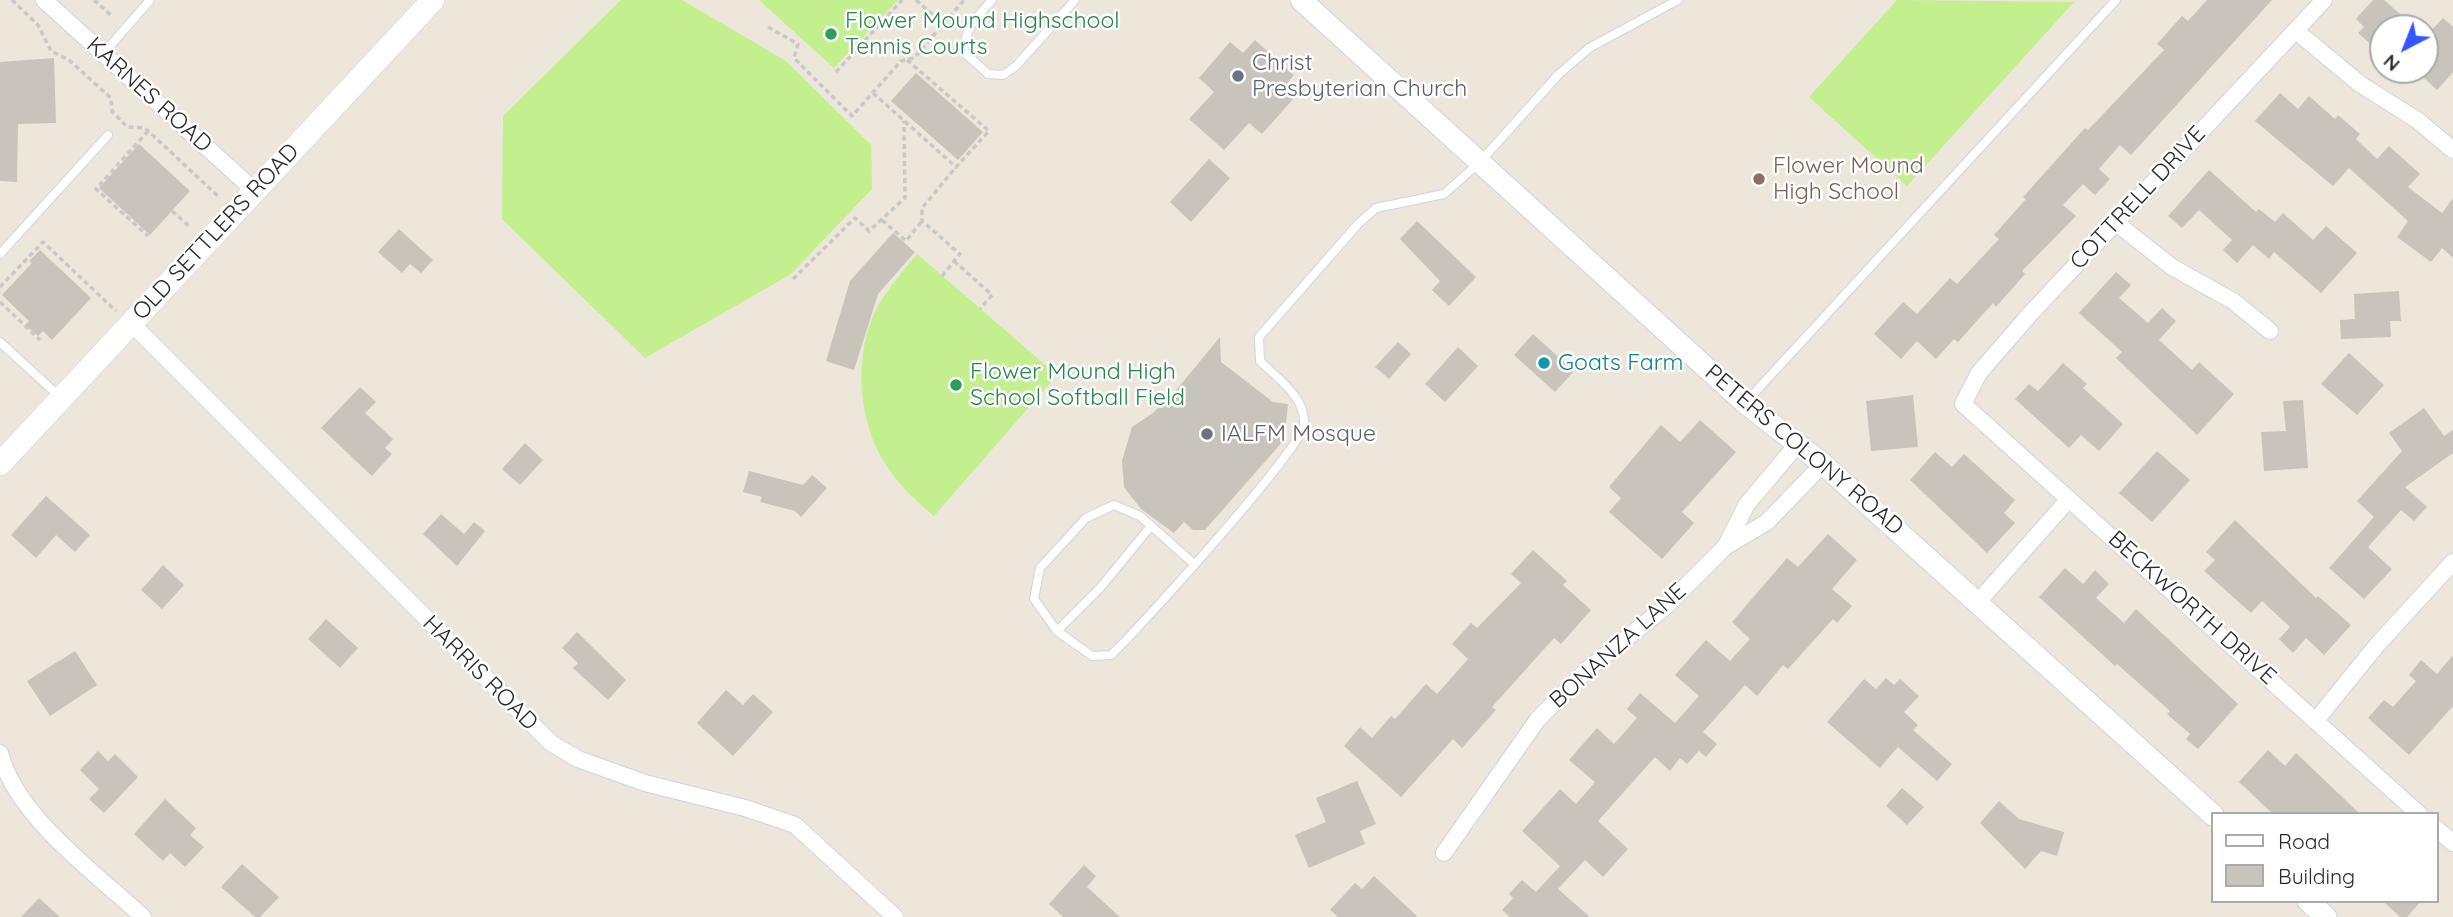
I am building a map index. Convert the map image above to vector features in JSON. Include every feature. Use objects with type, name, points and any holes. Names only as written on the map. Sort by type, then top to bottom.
[{"type":"main road","name":"OLD SETTLERS ROAD","points":[[0,464],[61,398],[124,317],[255,191],[433,0]]},
{"type":"street","name":"KARNES ROAD","points":[[44,0],[255,191]]},
{"type":"street","name":"PETERS COLONY ROAD","points":[[1301,0],[1745,403],[1796,446],[1823,464],[2212,815]]},
{"type":"street","name":"COTTRELL DRIVE","points":[[1963,404],[1979,373],[2115,222],[2324,0]]},
{"type":"street","points":[[2296,31],[2360,84],[2417,120],[2453,150]]},
{"type":"street","points":[[2115,222],[2172,267],[2233,302],[2270,331]]},
{"type":"street","name":"HARRIS ROAD","points":[[124,317],[551,743],[578,759],[645,783],[746,808],[796,825],[895,917]]},
{"type":"street","name":"BECKWORTH DRIVE","points":[[1963,404],[2317,719],[2417,812]]},
{"type":"street","name":"BONANZA LANE","points":[[1725,547],[1747,504],[1796,446]]},
{"type":"street","name":"BONANZA LANE","points":[[1444,853],[1538,719],[1587,670],[1664,608],[1725,547],[1767,523],[1823,464]]},
{"type":"street","points":[[1978,602],[2069,499]]},
{"type":"street","points":[[2317,719],[2377,645],[2453,562]]},
{"type":"street","points":[[0,753],[4,770],[28,807],[143,917]]},
{"type":"street","points":[[2439,831],[2453,843]]},
{"type":"street","points":[[2310,903],[2326,917]]},
{"type":"lane","points":[[103,54],[150,0]]},
{"type":"lane","points":[[992,0],[970,24],[964,37],[964,52],[988,75],[1003,75],[1016,66],[1075,0]]},
{"type":"lane","points":[[1193,563],[1140,516],[1114,505],[1086,518],[1040,568],[1034,599],[1057,631],[1092,656],[1111,654],[1262,487],[1294,446],[1304,427],[1301,403],[1260,361],[1259,337],[1358,224],[1376,208],[1444,194],[1479,163],[1558,75],[1589,48],[1678,0]]},
{"type":"lane","points":[[1745,403],[2116,0]]},
{"type":"lane","points":[[0,254],[108,135]]},
{"type":"lane","points":[[0,342],[61,398]]},
{"type":"lane","points":[[1057,631],[1100,588],[1151,526]]},
{"type":"path","points":[[12,0],[38,24],[51,51],[76,66],[111,99],[112,111],[127,127],[145,128],[220,198]]},
{"type":"path","points":[[94,0],[113,17]]},
{"type":"path","points":[[836,72],[902,0]]},
{"type":"path","points":[[916,0],[943,24]]},
{"type":"path","points":[[768,27],[798,44],[794,58],[852,116],[901,61],[914,58],[964,0]]},
{"type":"path","points":[[882,220],[906,241],[922,221],[922,208],[989,131],[907,60]]},
{"type":"path","points":[[873,93],[956,167]]},
{"type":"path","points":[[793,279],[855,218],[869,231],[905,198],[904,121]]},
{"type":"path","points":[[148,131],[96,189],[149,236]]},
{"type":"path","points":[[173,211],[191,228]]},
{"type":"path","points":[[922,221],[960,254],[942,276]]},
{"type":"path","points":[[0,287],[43,242],[124,317]]},
{"type":"path","points":[[954,261],[992,295],[981,309]]},
{"type":"path","points":[[0,302],[40,340]]},
{"type":"green space","points":[[621,0],[682,0],[786,61],[871,145],[872,189],[791,274],[645,358],[502,219],[503,116]]},
{"type":"green space","name":"Flower Mound Highschool Tennis Courts","points":[[759,0],[898,0],[834,68]]},
{"type":"green space","points":[[1897,0],[2074,2],[1907,186],[1809,97]]},
{"type":"green space","name":"Flower Mound High School Softball Field","points":[[917,254],[1050,369],[1050,383],[934,516],[896,479],[876,447],[864,407],[862,386],[862,365],[870,324],[887,292]]},
{"type":"building","points":[[2207,0],[2272,0],[2131,155],[2120,145],[2099,169],[2110,179],[2095,195],[2083,184],[2063,205],[2076,216],[2022,271],[2025,274],[1996,307],[1993,303],[1958,342],[1954,339],[1936,359],[1917,341],[1901,359],[1874,334],[1903,302],[1917,314],[1950,278],[1957,284],[1999,239],[1994,235],[2026,199],[2023,197],[2085,128],[2088,130],[2164,50],[2157,44],[2182,16],[2188,21]]},
{"type":"building","points":[[2373,0],[2384,0],[2400,14],[2369,14],[2369,43],[2358,33],[2364,27],[2356,19]]},
{"type":"building","points":[[2443,18],[2453,27],[2453,72],[2437,90],[2431,84],[2439,84],[2439,22]]},
{"type":"building","points":[[1255,40],[1294,75],[1283,88],[1294,98],[1262,134],[1249,123],[1224,150],[1189,119],[1214,92],[1199,78],[1230,42],[1243,53]]},
{"type":"building","points":[[54,58],[56,123],[18,124],[17,182],[0,181],[0,62]]},
{"type":"building","points":[[916,73],[983,132],[958,160],[891,101]]},
{"type":"building","points":[[2280,93],[2298,109],[2309,96],[2335,119],[2338,115],[2360,134],[2356,139],[2377,159],[2389,146],[2420,174],[2408,187],[2442,213],[2453,198],[2453,258],[2442,248],[2431,262],[2397,237],[2408,221],[2349,168],[2333,186],[2255,121]]},
{"type":"building","points":[[139,144],[190,191],[150,235],[99,188]]},
{"type":"building","points":[[1209,159],[1230,178],[1191,222],[1170,202]]},
{"type":"building","points":[[2209,170],[2256,212],[2259,209],[2275,222],[2283,213],[2313,240],[2326,226],[2357,253],[2321,293],[2274,252],[2269,259],[2253,245],[2237,263],[2223,250],[2232,240],[2199,210],[2182,228],[2168,216]]},
{"type":"building","points":[[1417,221],[1476,277],[1449,306],[1432,290],[1440,281],[1400,239]]},
{"type":"building","points":[[399,229],[433,260],[421,273],[410,264],[402,273],[378,252]]},
{"type":"building","points":[[893,233],[915,252],[878,294],[854,370],[826,361],[850,281]]},
{"type":"building","points":[[40,250],[91,298],[52,340],[43,331],[38,336],[25,325],[29,321],[2,295],[32,263],[29,261]]},
{"type":"building","points":[[2116,272],[2131,285],[2119,298],[2148,323],[2162,308],[2176,321],[2159,340],[2192,370],[2199,362],[2234,394],[2197,435],[2116,358],[2122,352],[2079,313]]},
{"type":"building","points":[[2399,291],[2401,321],[2390,321],[2391,337],[2341,339],[2340,320],[2355,319],[2354,294]]},
{"type":"building","name":"Goats Farm","points":[[1533,334],[1574,371],[1555,392],[1514,355]]},
{"type":"building","name":"IALFM Mosque","points":[[1220,337],[1221,362],[1273,402],[1288,404],[1284,440],[1205,530],[1193,530],[1184,522],[1174,533],[1141,509],[1124,487],[1122,461],[1132,427],[1153,413],[1177,389]]},
{"type":"building","points":[[1398,342],[1411,354],[1389,379],[1375,367]]},
{"type":"building","points":[[1458,347],[1478,366],[1445,402],[1425,384]]},
{"type":"building","points":[[2349,353],[2384,385],[2357,415],[2321,384]]},
{"type":"building","points":[[2063,363],[2087,384],[2083,388],[2123,424],[2099,451],[2081,435],[2069,448],[2015,399],[2029,384],[2038,391]]},
{"type":"building","points":[[360,387],[376,402],[365,413],[393,439],[385,448],[392,454],[372,476],[321,428]]},
{"type":"building","points":[[1913,395],[1918,447],[1871,451],[1866,401]]},
{"type":"building","points":[[2303,400],[2308,468],[2264,471],[2261,432],[2286,431],[2283,401]]},
{"type":"building","points":[[2424,408],[2444,436],[2453,430],[2453,453],[2405,487],[2427,507],[2414,521],[2401,510],[2368,547],[2392,569],[2364,599],[2329,568],[2374,517],[2357,501],[2402,451],[2389,433]]},
{"type":"building","points":[[1700,420],[1736,452],[1682,512],[1694,523],[1662,559],[1609,512],[1621,498],[1609,487],[1661,425],[1680,442]]},
{"type":"building","points":[[525,443],[543,460],[520,485],[502,469]]},
{"type":"building","points":[[2157,451],[2190,480],[2152,522],[2119,493]]},
{"type":"building","points":[[1935,452],[1952,467],[1964,454],[2015,500],[2004,513],[2015,523],[1987,553],[1910,480]]},
{"type":"building","points":[[749,471],[803,485],[812,475],[827,488],[801,517],[795,511],[760,502],[762,497],[743,492]]},
{"type":"building","points":[[46,496],[90,535],[75,552],[56,535],[36,558],[11,535]]},
{"type":"building","points":[[441,514],[464,534],[474,522],[485,531],[457,566],[423,534]]},
{"type":"building","points":[[2235,520],[2316,598],[2318,596],[2351,625],[2324,655],[2306,638],[2293,653],[2279,639],[2290,627],[2262,601],[2251,613],[2204,571],[2215,560],[2206,552]]},
{"type":"building","points":[[1828,534],[1857,560],[1832,589],[1852,606],[1837,623],[1833,619],[1788,669],[1783,665],[1757,696],[1745,685],[1703,732],[1717,744],[1706,757],[1699,751],[1687,764],[1680,758],[1670,771],[1655,757],[1598,821],[1628,849],[1603,877],[1585,860],[1558,889],[1590,917],[1510,917],[1502,910],[1513,898],[1509,894],[1522,880],[1536,892],[1560,866],[1522,831],[1560,789],[1576,804],[1595,782],[1569,760],[1597,728],[1614,744],[1637,718],[1627,709],[1640,693],[1675,723],[1699,696],[1675,675],[1706,640],[1730,661],[1750,639],[1732,622],[1787,558],[1798,567]]},
{"type":"building","points":[[1533,550],[1567,581],[1563,585],[1591,610],[1561,644],[1554,638],[1492,707],[1496,710],[1462,748],[1453,739],[1401,797],[1344,746],[1360,727],[1372,738],[1391,716],[1395,719],[1426,684],[1437,694],[1468,659],[1452,644],[1471,623],[1477,628],[1521,583],[1511,574]]},
{"type":"building","points":[[163,565],[184,585],[162,609],[141,590]]},
{"type":"building","points":[[2065,568],[2083,584],[2095,570],[2109,584],[2096,598],[2124,623],[2136,609],[2238,704],[2198,749],[2186,739],[2190,734],[2167,714],[2170,711],[2117,664],[2115,666],[2039,597]]},
{"type":"building","points":[[326,619],[358,648],[340,668],[308,639]]},
{"type":"building","points":[[577,632],[626,680],[608,700],[573,668],[578,663],[562,648]]},
{"type":"building","points":[[75,651],[97,685],[50,716],[27,681]]},
{"type":"building","points":[[2453,655],[2453,706],[2409,755],[2368,718],[2384,700],[2393,707],[2416,681],[2409,675],[2421,660],[2437,674]]},
{"type":"building","points":[[1886,678],[1894,685],[1900,679],[1919,696],[1904,712],[1918,725],[1913,730],[1952,764],[1937,781],[1898,747],[1880,768],[1827,722],[1864,679],[1876,689]]},
{"type":"building","points":[[726,690],[743,705],[753,694],[773,712],[733,756],[697,723]]},
{"type":"building","points":[[2268,750],[2285,766],[2296,753],[2358,812],[2271,812],[2239,782]]},
{"type":"building","points":[[98,751],[108,761],[115,754],[138,777],[104,813],[89,799],[99,789],[80,770]]},
{"type":"building","points":[[1357,781],[1376,824],[1360,831],[1365,844],[1309,868],[1295,835],[1326,822],[1316,798]]},
{"type":"building","points":[[1902,788],[1924,807],[1907,825],[1886,806]]},
{"type":"building","points":[[165,799],[196,828],[190,835],[204,847],[185,867],[170,853],[163,861],[134,834]]},
{"type":"building","points":[[1999,801],[2019,819],[2064,832],[2057,856],[2041,851],[2025,869],[1980,823]]},
{"type":"building","points":[[242,864],[279,897],[260,917],[255,917],[221,887]]},
{"type":"building","points":[[1084,865],[1096,876],[1087,887],[1120,917],[1063,917],[1049,904]]},
{"type":"building","points":[[1374,876],[1418,917],[1338,917],[1330,910],[1355,883],[1362,889]]},
{"type":"building","points":[[39,898],[60,917],[21,917]]},
{"type":"building","points":[[2385,903],[2419,903],[2407,917],[2400,917]]},
{"type":"place","name":"Flower Mound Highschool Tennis Courts","points":[[831,34]]},
{"type":"place","name":"Christ Presbyterian Church","points":[[1238,76]]},
{"type":"place","name":"Flower Mound High School","points":[[1759,179]]},
{"type":"place","name":"Goats Farm","points":[[1544,363]]},
{"type":"place","name":"Flower Mound High School Softball Field","points":[[956,385]]},
{"type":"place","name":"IALFM Mosque","points":[[1207,434]]}]
